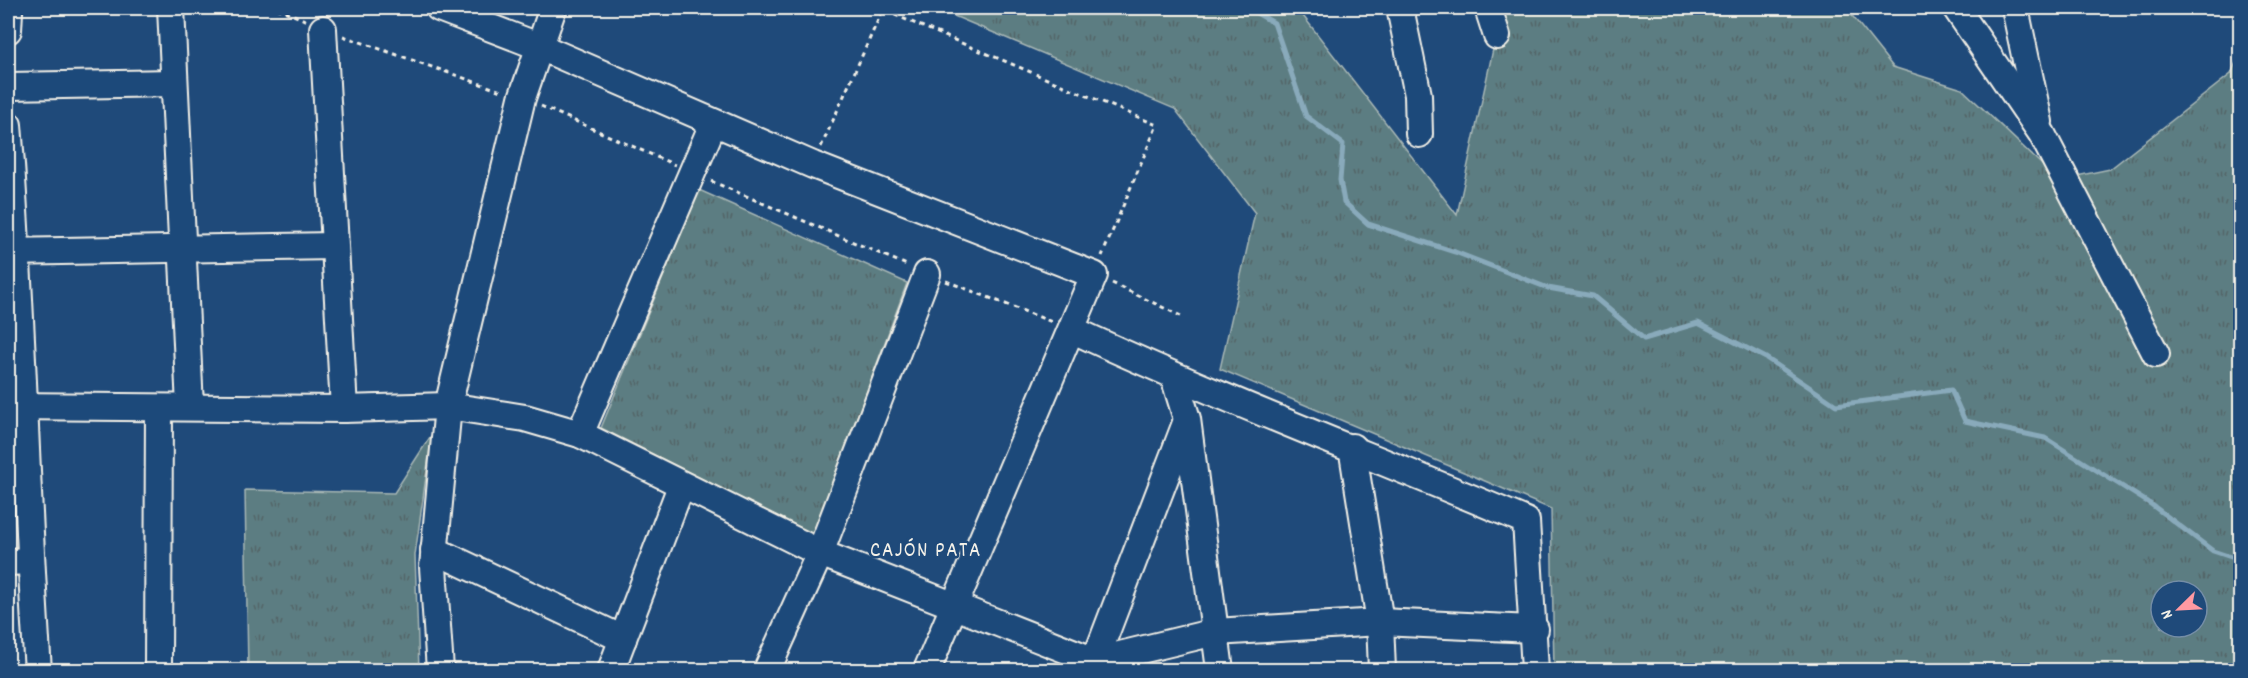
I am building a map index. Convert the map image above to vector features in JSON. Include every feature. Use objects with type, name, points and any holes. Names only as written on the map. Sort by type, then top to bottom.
[{"type":"street","points":[[171,8],[190,407]]},
{"type":"street","points":[[439,8],[538,46],[713,124],[813,165],[1094,275],[1073,330],[927,670]]},
{"type":"street","points":[[440,670],[433,567],[448,406],[522,98],[538,46],[553,8]]},
{"type":"street","points":[[1400,8],[1418,95],[1419,134]]},
{"type":"street","points":[[1488,8],[1497,36]]},
{"type":"street","points":[[1956,8],[2042,135],[2156,354]]},
{"type":"street","points":[[2015,8],[2042,135]]},
{"type":"street","points":[[323,29],[344,409]]},
{"type":"street","points":[[8,86],[174,83]]},
{"type":"street","points":[[580,434],[713,124]]},
{"type":"street","points":[[8,125],[13,252],[19,562],[38,670]]},
{"type":"street","points":[[13,252],[334,246]]},
{"type":"street","points":[[767,670],[820,553],[927,274]]},
{"type":"street","points":[[1073,330],[1174,377],[1352,447],[1526,521],[1535,629],[1535,670]]},
{"type":"street","points":[[1174,377],[1187,420],[1220,670]]},
{"type":"street","points":[[15,405],[344,409],[448,406],[525,418],[580,434],[820,553],[954,603],[1095,666],[1215,632],[1380,621],[1535,629]]},
{"type":"street","points":[[158,670],[159,408]]},
{"type":"street","points":[[1095,666],[1187,420]]},
{"type":"street","points":[[1352,447],[1380,621],[1382,670]]},
{"type":"street","points":[[611,670],[681,486]]},
{"type":"street","points":[[434,550],[623,639]]},
{"type":"path","points":[[878,8],[1157,125],[1094,275],[1183,317]]},
{"type":"path","points":[[813,165],[883,9]]},
{"type":"green space","points":[[935,8],[1297,8],[1457,215],[1502,8],[1846,8],[1893,67],[1962,89],[2058,180],[2110,169],[2231,74],[2240,53],[2240,670],[1554,670],[1551,509],[1220,369],[1255,213],[1175,109]]},
{"type":"green space","points":[[699,190],[907,283],[813,535],[601,428]]},
{"type":"green space","points":[[432,434],[415,555],[419,670],[248,670],[245,490],[394,493]]},
{"type":"waterway","points":[[1248,8],[1274,23],[1306,116],[1343,144],[1340,180],[1344,202],[1368,224],[1455,252],[1548,288],[1593,296],[1644,339],[1698,323],[1766,358],[1836,405],[1951,390],[1965,421],[2045,438],[2152,505],[2213,551],[2240,560]]},
{"type":"district","name":"CAJÓN PATA","points":[[926,549]]}]
